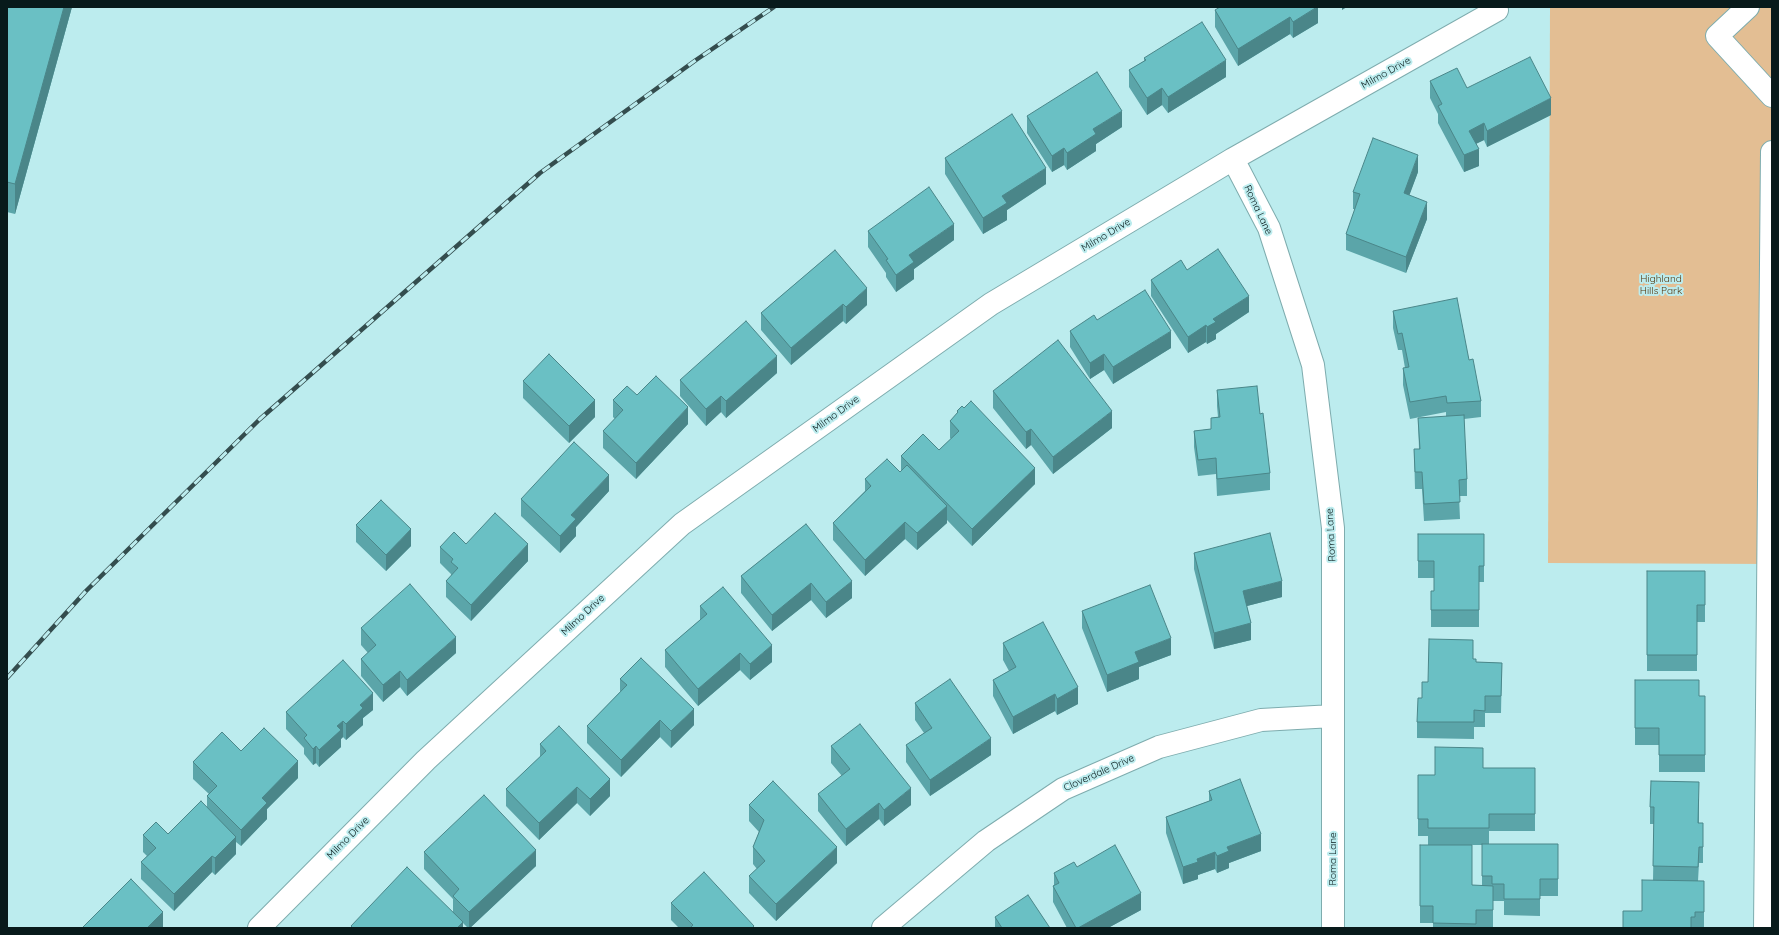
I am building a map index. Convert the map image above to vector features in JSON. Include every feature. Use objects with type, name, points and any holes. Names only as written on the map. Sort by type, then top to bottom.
[{"type":"street","points":[[1748,7],[1717,36],[1772,96]]},
{"type":"street","name":"Milmo Drive","points":[[259,928],[426,760],[682,524],[991,304],[1233,159],[1496,10]]},
{"type":"street","points":[[1765,928],[1769,794],[1772,152]]},
{"type":"street","name":"Roma Lane","points":[[1233,159],[1269,228],[1313,365],[1333,528],[1333,928]]},
{"type":"street","name":"Cloverdale Drive","points":[[883,928],[986,841],[1063,789],[1166,745],[1261,720],[1333,716]]},
{"type":"green space","name":"Highland Hills Park","points":[[1550,7],[1772,7],[1772,564],[1548,563]]},
{"type":"building","points":[[7,7],[64,7],[15,184],[7,182]]},
{"type":"building","points":[[1220,7],[1317,7],[1293,22],[1290,17],[1238,49],[1215,10]]},
{"type":"building","points":[[1202,22],[1226,60],[1168,97],[1162,88],[1147,98],[1129,70],[1146,60],[1144,58]]},
{"type":"building","points":[[1530,57],[1551,98],[1487,131],[1484,123],[1469,131],[1479,149],[1464,155],[1438,106],[1442,104],[1430,81],[1457,68],[1467,88]]},
{"type":"building","points":[[1097,72],[1122,111],[1093,129],[1096,134],[1067,153],[1064,148],[1052,156],[1027,116]]},
{"type":"building","points":[[1012,114],[1046,168],[1002,196],[1007,203],[983,218],[945,158]]},
{"type":"building","points":[[1373,138],[1418,155],[1404,193],[1427,202],[1406,257],[1346,234],[1360,194],[1353,192]]},
{"type":"building","points":[[929,187],[954,224],[909,255],[914,262],[896,275],[886,260],[888,259],[868,231]]},
{"type":"building","points":[[1218,249],[1249,296],[1213,319],[1216,322],[1207,327],[1206,325],[1188,337],[1151,280],[1181,260],[1187,270]]},
{"type":"building","points":[[835,250],[867,288],[846,307],[843,304],[791,348],[761,313]]},
{"type":"building","points":[[1145,290],[1171,331],[1113,367],[1104,354],[1090,363],[1070,331],[1094,315],[1097,320]]},
{"type":"building","points":[[1457,298],[1469,360],[1473,359],[1481,401],[1447,403],[1446,396],[1410,402],[1403,368],[1409,367],[1402,333],[1398,334],[1393,311]]},
{"type":"building","points":[[746,321],[777,356],[726,401],[721,396],[706,409],[680,380]]},
{"type":"building","points":[[1058,340],[1112,411],[1053,457],[1031,429],[1026,432],[993,391]]},
{"type":"building","points":[[549,354],[595,400],[569,426],[523,381]]},
{"type":"building","points":[[656,376],[688,407],[636,463],[603,431],[623,410],[613,400],[627,386],[637,395]]},
{"type":"building","points":[[1257,386],[1260,414],[1263,413],[1270,473],[1217,479],[1216,458],[1198,460],[1194,431],[1211,429],[1211,418],[1220,417],[1217,390]]},
{"type":"building","points":[[971,401],[1035,468],[972,529],[901,456],[923,434],[939,450],[959,431],[950,421],[962,406],[964,408]]},
{"type":"building","points":[[1464,415],[1467,479],[1459,480],[1460,502],[1424,504],[1422,472],[1415,472],[1414,449],[1420,449],[1418,418]]},
{"type":"building","points":[[574,442],[609,475],[571,515],[576,519],[560,536],[521,499]]},
{"type":"building","points":[[887,459],[900,472],[907,465],[947,506],[917,533],[905,522],[865,560],[833,523],[871,486],[865,479]]},
{"type":"building","points":[[381,500],[411,529],[386,555],[356,525]]},
{"type":"building","points":[[495,513],[528,544],[471,605],[446,581],[458,568],[451,562],[453,559],[440,547],[454,532],[466,544]]},
{"type":"building","points":[[806,524],[852,581],[826,602],[811,583],[772,615],[741,576]]},
{"type":"building","points":[[1270,533],[1282,581],[1243,591],[1251,623],[1214,633],[1194,553]]},
{"type":"building","points":[[1418,534],[1484,534],[1484,566],[1479,566],[1479,610],[1431,610],[1431,591],[1434,591],[1434,561],[1418,561]]},
{"type":"building","points":[[1647,571],[1705,571],[1705,605],[1697,605],[1697,655],[1647,655]]},
{"type":"building","points":[[410,584],[456,637],[407,680],[400,671],[383,685],[361,659],[376,645],[361,628]]},
{"type":"building","points":[[1150,585],[1171,638],[1135,652],[1139,662],[1107,675],[1082,611]]},
{"type":"building","points":[[723,587],[772,645],[750,664],[740,653],[698,689],[665,650],[707,614],[700,606]]},
{"type":"building","points":[[1043,622],[1078,687],[1057,699],[1055,694],[1013,717],[993,680],[1016,667],[1003,643]]},
{"type":"building","points":[[1429,639],[1473,640],[1473,659],[1476,659],[1476,662],[1502,663],[1501,696],[1485,696],[1485,711],[1474,710],[1474,722],[1417,722],[1418,698],[1422,698],[1422,682],[1428,682]]},
{"type":"building","points":[[641,658],[694,709],[671,731],[660,720],[621,760],[587,726],[627,685],[620,679]]},
{"type":"building","points":[[343,660],[373,693],[360,705],[363,708],[346,724],[343,721],[337,726],[341,730],[319,750],[316,746],[313,749],[304,738],[307,735],[286,712]]},
{"type":"building","points":[[950,679],[991,738],[930,780],[906,745],[932,728],[915,703]]},
{"type":"building","points":[[1635,680],[1699,680],[1699,696],[1705,696],[1705,755],[1659,755],[1659,728],[1635,728]]},
{"type":"building","points":[[860,724],[911,788],[884,810],[879,803],[846,829],[818,794],[850,769],[831,746]]},
{"type":"building","points":[[559,726],[610,779],[590,799],[577,787],[539,823],[506,789],[546,751],[540,744]]},
{"type":"building","points":[[264,728],[298,761],[262,798],[267,803],[241,830],[207,796],[217,786],[193,762],[222,732],[241,751]]},
{"type":"building","points":[[1435,747],[1483,748],[1483,768],[1535,768],[1535,814],[1489,814],[1489,828],[1428,828],[1428,819],[1418,819],[1418,775],[1435,775]]},
{"type":"building","points":[[1240,779],[1261,834],[1227,847],[1229,851],[1217,856],[1215,852],[1197,859],[1198,862],[1183,867],[1166,817],[1212,800],[1209,791]]},
{"type":"building","points":[[773,781],[837,847],[776,904],[749,876],[765,861],[753,847],[764,820],[749,805]]},
{"type":"building","points":[[1651,781],[1699,782],[1698,823],[1703,823],[1703,847],[1699,847],[1698,867],[1653,866],[1654,807],[1650,807]]},
{"type":"building","points":[[484,795],[536,850],[469,912],[453,896],[459,889],[424,852]]},
{"type":"building","points":[[201,801],[236,837],[215,858],[212,856],[174,894],[141,862],[156,848],[143,835],[156,822],[168,834]]},
{"type":"building","points":[[1482,844],[1558,844],[1558,879],[1540,879],[1540,899],[1504,899],[1504,884],[1492,884],[1492,876],[1482,876]]},
{"type":"building","points":[[1115,845],[1141,893],[1076,928],[1053,886],[1059,883],[1054,873],[1074,862],[1077,867]]},
{"type":"building","points":[[1420,845],[1472,845],[1472,885],[1493,886],[1493,910],[1476,910],[1476,924],[1433,923],[1433,906],[1420,906]]},
{"type":"building","points":[[407,867],[463,922],[457,928],[353,928],[351,926]]},
{"type":"building","points":[[704,872],[754,926],[752,928],[690,928],[693,925],[671,903]]},
{"type":"building","points":[[131,879],[163,912],[147,928],[82,928]]},
{"type":"building","points":[[1642,880],[1704,881],[1704,912],[1695,912],[1695,917],[1691,917],[1691,928],[1623,928],[1623,911],[1642,911]]},
{"type":"building","points":[[1028,895],[1050,928],[1002,928],[995,917]]},
{"type":"railway","points":[[7,678],[86,591],[260,419],[540,173],[696,60],[774,7]]}]
